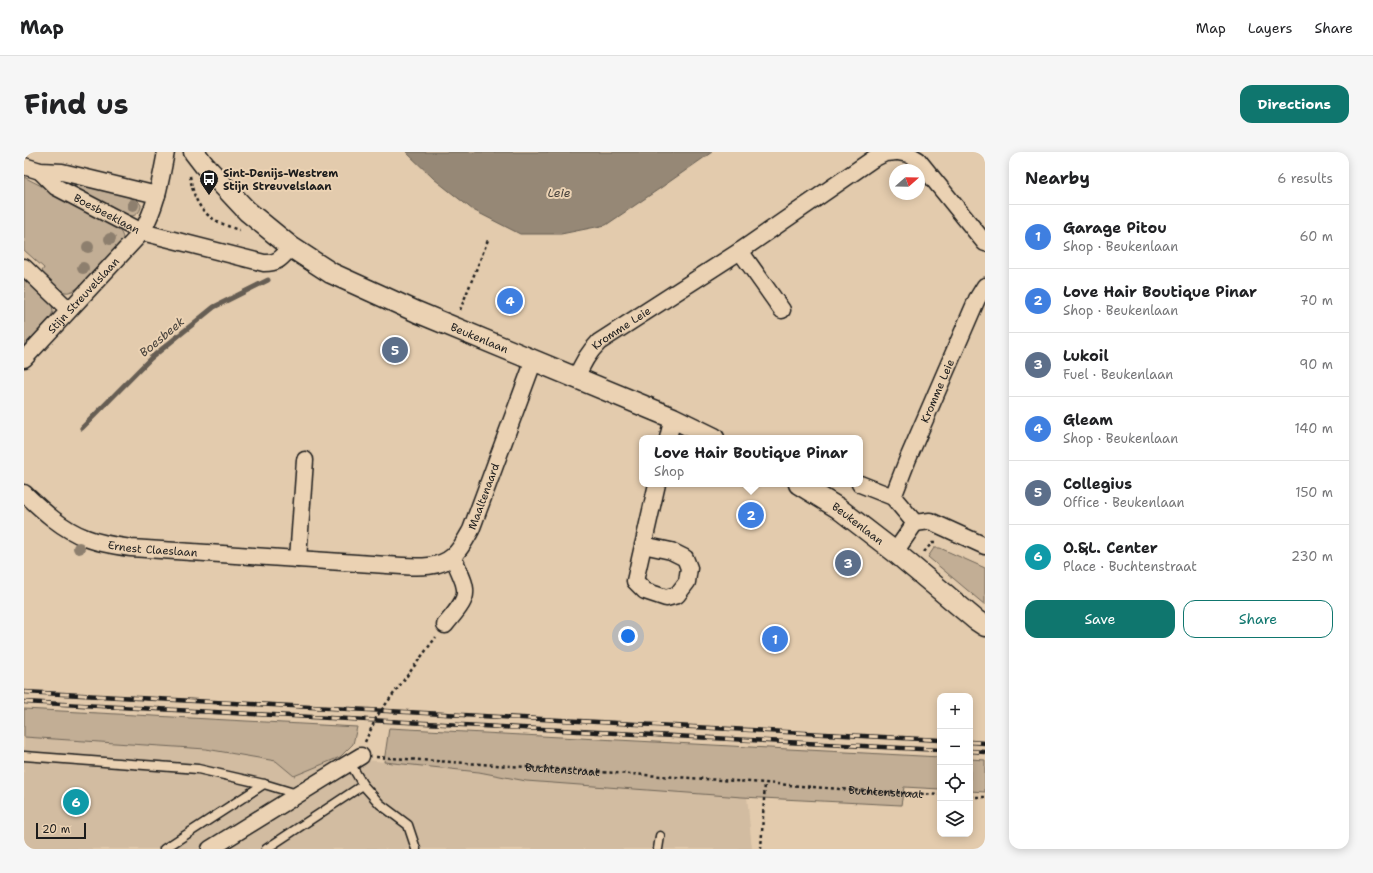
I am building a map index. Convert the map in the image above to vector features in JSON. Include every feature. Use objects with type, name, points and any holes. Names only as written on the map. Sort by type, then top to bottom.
[{"type":"street","name":"Boesbeeklaan","points":[[40,171],[56,187],[142,232],[158,195],[166,152]]},
{"type":"street","name":"Beukenlaan","points":[[194,152],[247,212],[291,247],[331,273],[417,312],[454,326],[673,418],[708,435]]},
{"type":"street","name":"Kromme Leie","points":[[577,378],[588,353],[598,342],[740,251],[873,158],[885,153],[897,152],[908,154],[918,160],[985,243]]},
{"type":"street","name":"Boesbeeklaan","points":[[24,166],[40,171],[62,172],[158,195]]},
{"type":"street","points":[[142,232],[264,263],[271,263],[279,260],[291,247]]},
{"type":"street","name":"Stijn Streuvelslaan","points":[[24,359],[142,232]]},
{"type":"street","points":[[740,251],[782,310]]},
{"type":"street","points":[[24,267],[68,310]]},
{"type":"street","name":"Kromme Leie","points":[[893,497],[977,299],[985,286]]},
{"type":"street","name":"Maaltenaard","points":[[453,557],[462,546],[471,530],[534,360]]},
{"type":"street","points":[[669,435],[673,418]]},
{"type":"street","points":[[298,559],[305,460]]},
{"type":"street","points":[[863,485],[893,497],[915,523],[930,521],[985,546]]},
{"type":"street","points":[[643,545],[656,487]]},
{"type":"street","name":"Beukenlaan","points":[[804,487],[838,508],[895,552],[985,626]]},
{"type":"street","name":"Ernest Claeslaan","points":[[24,493],[46,514],[68,529],[86,538],[108,545],[422,567],[439,564],[453,557]]},
{"type":"street","name":"Beukenlaan","points":[[895,552],[915,523]]},
{"type":"street","points":[[445,625],[460,607],[465,597],[465,586],[453,557]]},
{"type":"street","points":[[210,849],[356,760]]},
{"type":"lane","points":[[24,756],[198,769],[264,784],[298,794]]},
{"type":"lane","points":[[356,760],[363,785],[380,804],[408,825],[416,849]]},
{"type":"lane","points":[[164,849],[264,784]]},
{"type":"lane","points":[[266,849],[363,785]]},
{"type":"lane","points":[[658,849],[660,836]]},
{"type":"path","points":[[454,326],[488,240]]},
{"type":"path","points":[[911,566],[932,543],[941,543]]},
{"type":"path","points":[[366,739],[377,716],[445,625]]},
{"type":"path","name":"Buchtenstraat","points":[[356,760],[765,783],[937,795]]},
{"type":"path","points":[[761,849],[765,783]]},
{"type":"path","points":[[973,796],[985,797]]},
{"type":"shaded area","points":[[24,177],[113,223],[122,234],[123,242],[96,273],[79,287],[71,291],[62,291],[52,284],[41,273],[44,268],[24,250]]},
{"type":"shaded area","points":[[63,178],[136,198],[141,205],[140,210],[136,215],[132,216],[118,212],[61,183]]},
{"type":"shaded area","points":[[24,276],[49,300],[52,305],[53,312],[50,318],[24,346]]},
{"type":"shaded area","points":[[934,548],[940,548],[985,568],[985,605],[928,557]]},
{"type":"shaded area","points":[[24,709],[357,727],[353,744],[340,757],[294,776],[276,761],[206,749],[24,737]]},
{"type":"shaded area","points":[[389,728],[937,757],[937,789],[904,787],[901,805],[742,797],[526,781],[479,772],[384,762]]},
{"type":"shaded area","points":[[24,737],[206,749],[276,761],[294,776],[338,757],[479,772],[747,796],[752,849],[24,849]]},
{"type":"shaded area","points":[[973,759],[985,760],[985,792],[973,791]]},
{"type":"water","name":"Leie","points":[[406,152],[712,152],[606,225],[561,234],[520,234],[473,210],[434,179]]},
{"type":"waterway","name":"Boesbeek","points":[[82,428],[151,358],[214,307],[268,280]]},
{"type":"railway","points":[[24,692],[937,740]]},
{"type":"railway","points":[[24,702],[937,750]]},
{"type":"railway","points":[[973,742],[985,743]]},
{"type":"railway","points":[[973,751],[985,752]]},
{"type":"place","name":"Sint-Denijs-Westrem Stijn Streuvelslaan","points":[[209,196]]},
{"type":"place","name":"Gleam","points":[[510,301]]},
{"type":"place","name":"Collegius","points":[[395,350]]},
{"type":"place","name":"Love Hair Boutique Pinar","points":[[751,515]]},
{"type":"place","name":"Lukoil","points":[[848,563]]},
{"type":"place","name":"Garage Pitou","points":[[775,639]]},
{"type":"place","name":"O.&L. Center","points":[[76,802]]}]
